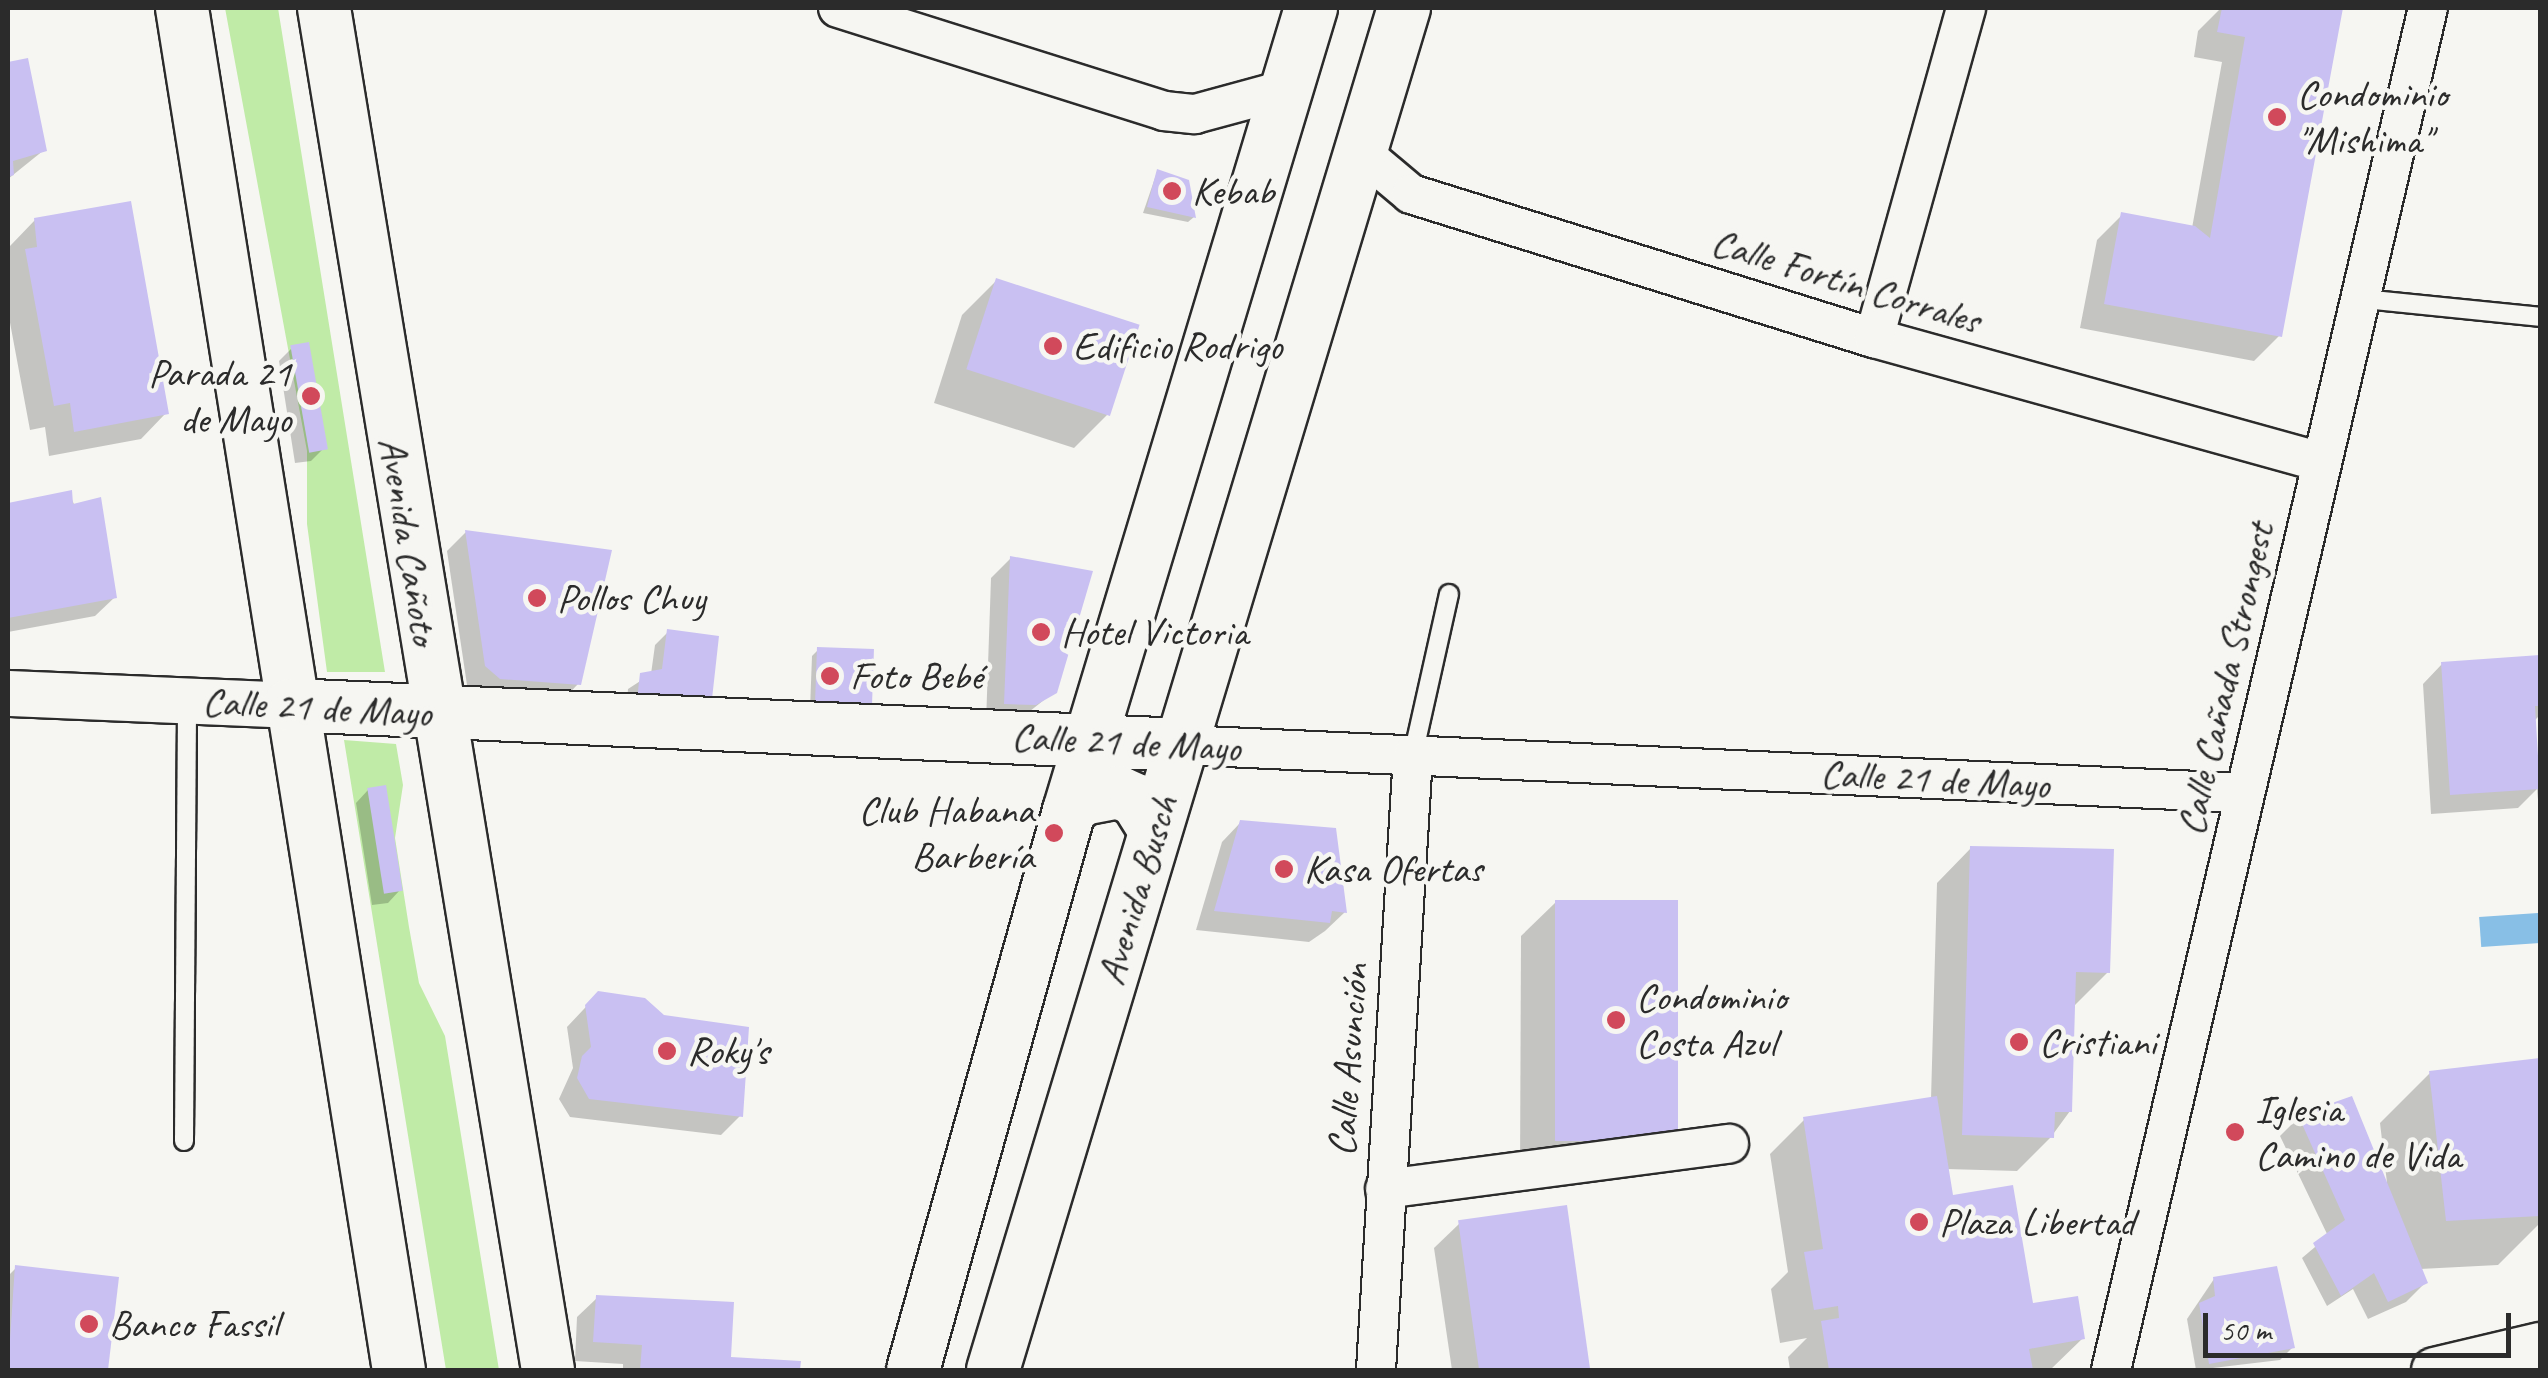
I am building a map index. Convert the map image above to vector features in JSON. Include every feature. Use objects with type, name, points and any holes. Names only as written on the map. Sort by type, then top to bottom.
[{"type":"main road","points":[[182,8],[290,705],[399,1370]]},
{"type":"main road","name":"Avenida Cañoto","points":[[324,8],[548,1370]]},
{"type":"main road","name":"Avenida Busch","points":[[913,1370],[1069,812],[1312,8]]},
{"type":"main road","name":"Avenida Busch","points":[[993,1370],[1404,8]]},
{"type":"main road","name":"Calle 21 de Mayo","points":[[290,705],[1182,745]]},
{"type":"main road","points":[[1069,812],[1083,798],[1118,792],[1136,800],[1155,830]]},
{"type":"street","points":[[838,8],[1164,112],[1195,114],[1288,90]]},
{"type":"street","points":[[1874,338],[1966,8]]},
{"type":"street","name":"Calle Cañada Strongest","points":[[2111,1370],[2322,462],[2364,299],[2428,8]]},
{"type":"street","name":"Calle Fortín Corrales","points":[[1361,152],[1411,194],[1874,338],[2322,462]]},
{"type":"street","name":"Calle 21 de Mayo","points":[[8,692],[290,705]]},
{"type":"street","name":"Calle 21 de Mayo","points":[[1182,745],[2244,793]]},
{"type":"street","name":"Calle Asunción","points":[[1376,1370],[1413,755]]},
{"type":"street","points":[[1385,1189],[1730,1144]]},
{"type":"street","points":[[2434,1370],[2540,1345]]},
{"type":"lane","points":[[2364,299],[2540,317]]},
{"type":"lane","points":[[1413,755],[1449,594]]},
{"type":"lane","points":[[184,1141],[188,701]]},
{"type":"green space","points":[[225,8],[278,8],[385,672],[327,672],[307,524],[307,451]]},
{"type":"green space","points":[[344,740],[396,744],[403,785],[395,838],[409,927],[419,983],[445,1036],[499,1370],[446,1370]]},
{"type":"water","points":[[2538,913],[2540,943],[2481,947],[2479,917]]},
{"type":"building","name":"Condominio \"Mishima\"","points":[[2222,8],[2343,8],[2282,337],[2104,304],[2121,212],[2195,226],[2210,238],[2245,37],[2217,32]]},
{"type":"building","points":[[28,58],[47,151],[13,161],[14,175],[8,177],[8,62]]},
{"type":"building","name":"Kebab","points":[[1157,169],[1189,180],[1196,218],[1147,207]]},
{"type":"building","points":[[131,201],[169,414],[74,432],[70,403],[54,406],[25,249],[37,247],[34,218]]},
{"type":"building","name":"Edificio Rodrigo","points":[[996,278],[1140,325],[1110,416],[966,369]]},
{"type":"building","points":[[309,342],[328,449],[309,453],[290,345]]},
{"type":"building","points":[[72,490],[73,504],[101,497],[117,598],[8,618],[8,503]]},
{"type":"building","name":"Pollos Chuy","points":[[465,530],[612,550],[581,685],[500,679],[485,666]]},
{"type":"building","name":"Hotel Victoria","points":[[1010,556],[1093,571],[1057,693],[1036,705],[1004,704]]},
{"type":"building","points":[[667,629],[719,636],[711,708],[637,700],[640,673],[662,669]]},
{"type":"building","points":[[817,647],[874,649],[872,706],[815,704]]},
{"type":"building","points":[[2540,655],[2540,706],[2535,706],[2540,789],[2450,795],[2441,662]]},
{"type":"building","points":[[386,785],[403,891],[384,894],[367,788]]},
{"type":"building","name":"Kasa Ofertas","points":[[1240,820],[1336,828],[1347,913],[1332,911],[1330,923],[1214,911]]},
{"type":"building","name":"Cristiani","points":[[1970,846],[2114,849],[2110,973],[2076,972],[2072,1112],[2055,1112],[2054,1138],[1962,1135]]},
{"type":"building","name":"Condominio Costa Azul","points":[[1555,900],[1678,900],[1678,1141],[1555,1141]]},
{"type":"building","name":"Roky's","points":[[598,991],[645,998],[664,1015],[749,1027],[743,1117],[589,1099],[577,1078],[582,1056],[591,1047],[585,1005]]},
{"type":"building","points":[[2540,1058],[2540,1216],[2446,1221],[2429,1071]]},
{"type":"building","name":"Plaza Libertad","points":[[1937,1096],[1953,1195],[2013,1185],[2033,1303],[2078,1296],[2085,1339],[2029,1349],[2033,1370],[1829,1370],[1821,1321],[1839,1318],[1838,1306],[1814,1310],[1804,1252],[1823,1249],[1803,1117]]},
{"type":"building","points":[[2352,1096],[2428,1283],[2388,1302],[2374,1273],[2341,1296],[2313,1243],[2345,1220],[2298,1115]]},
{"type":"building","points":[[1567,1205],[1590,1370],[1479,1370],[1458,1220]]},
{"type":"building","points":[[15,1265],[119,1277],[108,1370],[8,1370]]},
{"type":"building","points":[[2277,1266],[2295,1348],[2209,1364],[2199,1303],[2215,1296],[2213,1277]]},
{"type":"building","points":[[596,1295],[734,1302],[731,1357],[801,1361],[800,1370],[640,1370],[642,1345],[593,1342]]},
{"type":"place","name":"Condominio \"Mishima\"","points":[[2277,117]]},
{"type":"place","name":"Kebab","points":[[1172,191]]},
{"type":"place","name":"Edificio Rodrigo","points":[[1053,346]]},
{"type":"place","name":"Parada 21 de Mayo","points":[[311,396]]},
{"type":"place","name":"Pollos Chuy","points":[[537,598]]},
{"type":"place","name":"Hotel Victoria","points":[[1041,632]]},
{"type":"place","name":"Foto Bebé","points":[[830,676]]},
{"type":"place","name":"Club Habana Barbería","points":[[1054,833]]},
{"type":"place","name":"Kasa Ofertas","points":[[1284,869]]},
{"type":"place","name":"Condominio Costa Azul","points":[[1616,1020]]},
{"type":"place","name":"Cristiani","points":[[2019,1042]]},
{"type":"place","name":"Roky's","points":[[667,1051]]},
{"type":"place","name":"Iglesia Camino de Vida","points":[[2235,1132]]},
{"type":"place","name":"Plaza Libertad","points":[[1919,1222]]},
{"type":"place","name":"Banco Fassil","points":[[89,1324]]}]
